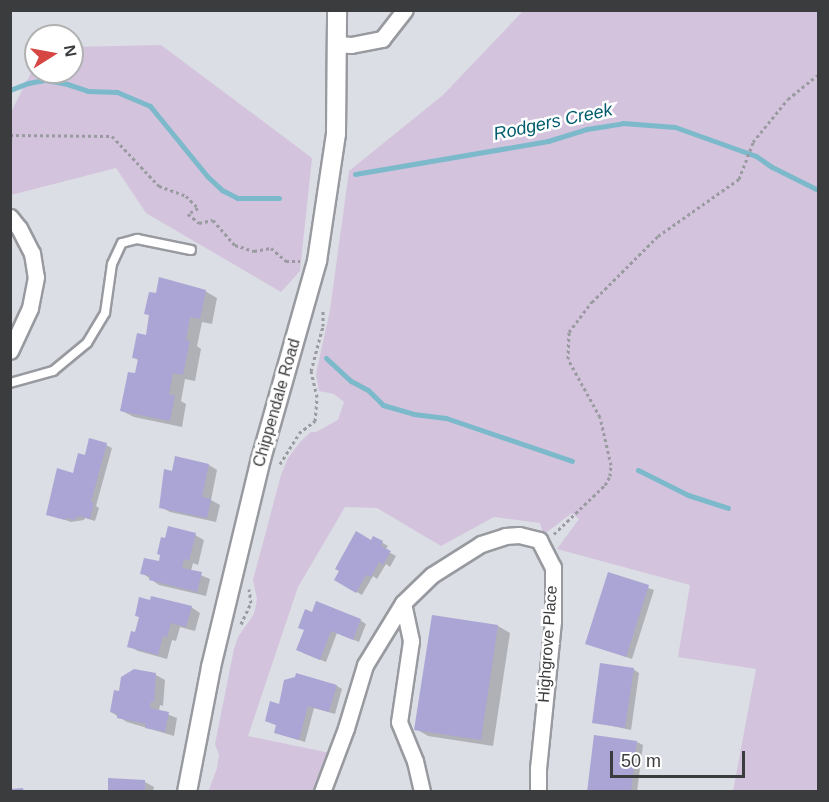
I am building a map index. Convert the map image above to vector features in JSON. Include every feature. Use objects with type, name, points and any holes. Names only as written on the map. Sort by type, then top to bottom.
[{"type":"street","name":"Chippendale Road","points":[[187,792],[211,667],[261,459],[317,261],[336,134],[337,10]]},
{"type":"street","points":[[337,45],[351,45],[382,39],[405,10]]},
{"type":"street","points":[[10,217],[19,228],[32,253],[36,277],[30,308],[10,351]]},
{"type":"street","points":[[322,792],[346,728],[365,665],[403,603],[432,574],[481,544],[505,536],[519,535],[539,540]]},
{"type":"street","name":"Highgrove Place","points":[[538,792],[554,567],[539,540]]},
{"type":"street","points":[[403,603],[411,641],[399,722],[415,762],[422,792]]},
{"type":"lane","points":[[10,383],[53,371],[87,343],[105,313],[112,264],[122,243],[137,239],[191,250]]},
{"type":"path","points":[[539,540],[551,537],[573,518],[596,495],[610,476],[610,455],[600,417],[568,359],[569,333],[592,302],[658,236],[739,179],[753,142],[788,99],[819,75]]},
{"type":"path","points":[[10,135],[112,136],[159,186],[186,196],[198,208],[188,214],[198,223],[213,220],[235,245],[254,251],[271,248],[286,261],[317,261]]},
{"type":"shaded area","points":[[523,11],[818,11],[818,791],[733,791],[756,669],[678,657],[690,585],[557,549],[579,519],[572,513],[543,535],[540,523],[494,517],[441,546],[377,508],[345,507],[298,587],[248,736],[330,753],[314,791],[209,790],[217,768],[219,755],[215,744],[234,649],[238,637],[254,614],[257,599],[253,580],[281,475],[288,458],[301,441],[311,432],[316,432],[338,420],[344,402],[334,394],[319,391],[316,374],[330,310],[349,171],[443,95]]},
{"type":"shaded area","points":[[161,45],[312,158],[300,271],[281,292],[146,213],[116,168],[11,195],[11,112],[25,84],[84,84],[84,47]]},
{"type":"building","points":[[159,277],[206,290],[200,319],[190,317],[186,340],[190,341],[183,375],[173,373],[169,394],[175,396],[170,421],[120,411],[128,372],[135,373],[138,359],[132,358],[137,333],[146,335],[149,315],[144,314],[149,292],[156,293]]},
{"type":"building","points":[[89,438],[107,443],[91,502],[94,503],[90,519],[79,516],[74,520],[66,518],[65,520],[46,515],[57,468],[73,473],[78,453],[85,455]]},
{"type":"building","points":[[175,456],[209,464],[202,497],[211,499],[207,518],[159,508],[164,469],[172,471]]},
{"type":"building","points":[[168,526],[196,533],[189,561],[184,559],[182,568],[202,572],[197,592],[149,580],[150,576],[140,574],[144,558],[159,561],[160,555],[157,554],[161,537],[165,538]]},
{"type":"building","points":[[356,531],[371,540],[373,536],[383,541],[381,546],[391,551],[383,565],[379,562],[371,577],[366,575],[356,593],[334,580],[339,571],[335,569]]},
{"type":"building","points":[[608,572],[649,585],[626,657],[585,644]]},
{"type":"building","points":[[151,596],[192,606],[186,627],[171,623],[167,637],[163,636],[158,655],[127,647],[131,631],[135,632],[139,617],[135,616],[139,597],[150,600]]},
{"type":"building","points":[[316,601],[361,619],[353,640],[331,631],[320,660],[296,650],[304,630],[298,628],[305,609],[312,612]]},
{"type":"building","points":[[432,615],[498,625],[481,740],[414,730]]},
{"type":"building","points":[[600,663],[634,668],[625,728],[592,723]]},
{"type":"building","points":[[134,669],[156,673],[154,702],[151,701],[150,708],[169,712],[165,732],[145,728],[146,724],[117,718],[117,714],[110,712],[114,690],[119,691],[121,677]]},
{"type":"building","points":[[296,673],[337,685],[329,712],[308,706],[299,740],[274,733],[276,725],[265,721],[270,701],[279,704],[284,680],[295,677]]},
{"type":"building","points":[[594,735],[637,741],[631,792],[587,792]]},
{"type":"building","points":[[108,778],[145,780],[145,792],[108,792]]},
{"type":"building","points":[[23,788],[24,792],[10,792],[10,789]]},
{"type":"waterway","name":"Rodgers Creek","points":[[10,90],[45,80],[88,91],[117,92],[150,106],[207,176],[222,190],[238,198],[279,198]]},
{"type":"waterway","name":"Rodgers Creek","points":[[355,174],[548,141],[587,129],[623,123],[675,127],[756,156],[772,167],[818,190]]},
{"type":"waterway","points":[[326,358],[351,381],[368,390],[383,405],[414,414],[446,418],[572,461]]},
{"type":"waterway","points":[[638,470],[688,495],[728,508]]}]
